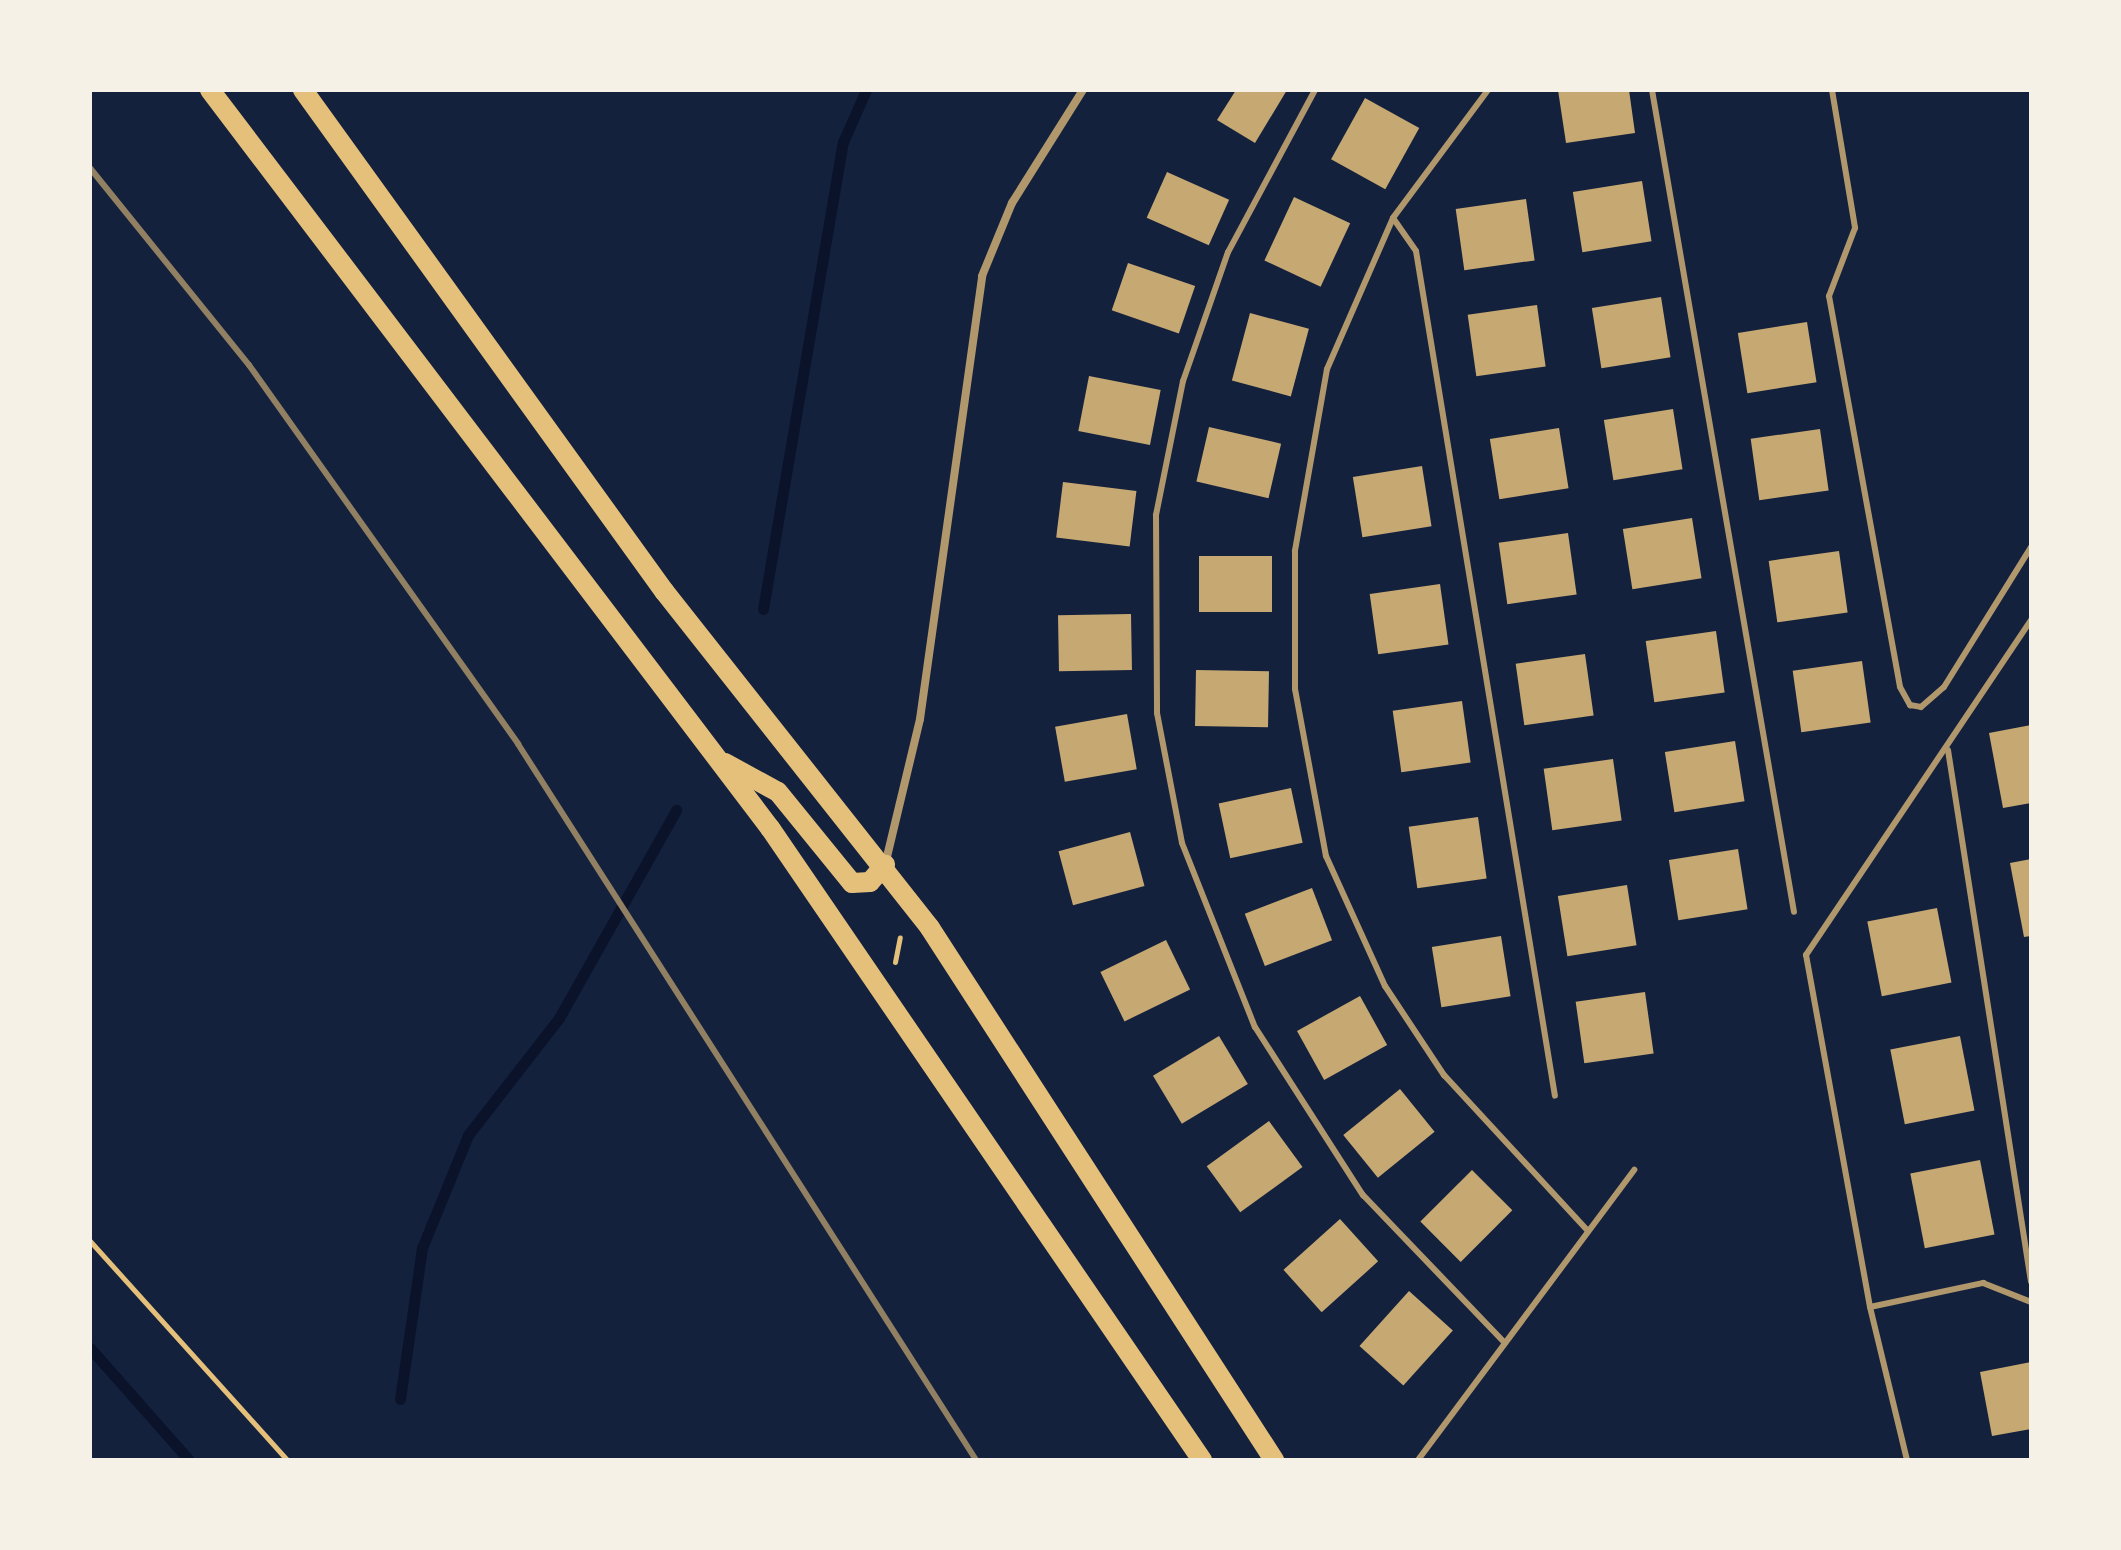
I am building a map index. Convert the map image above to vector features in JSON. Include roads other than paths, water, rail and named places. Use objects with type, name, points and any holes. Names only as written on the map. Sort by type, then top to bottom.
[{"type":"main road","points":[[210,90],[721,761],[1202,1460]]},
{"type":"main road","points":[[303,90],[664,591],[885,865],[1274,1460]]},
{"type":"main road","points":[[721,761],[778,792],[852,883],[870,882],[885,865]]},
{"type":"street","points":[[885,865],[920,719],[982,276],[1012,203],[1083,90]]},
{"type":"lane","points":[[1315,90],[1228,252],[1183,381],[1156,515],[1157,713],[1182,843],[1255,1027],[1363,1195],[1505,1343]]},
{"type":"lane","points":[[1488,90],[1393,218],[1327,369],[1304,482],[1292,620],[1309,787],[1343,900],[1413,1032],[1479,1117],[1588,1231]]},
{"type":"lane","points":[[1652,90],[1794,912]]},
{"type":"lane","points":[[1832,90],[1855,228],[1829,296],[1900,687],[1910,705],[1921,707],[1944,687],[2031,547]]},
{"type":"lane","points":[[1393,218],[1416,251],[1555,1096]]},
{"type":"lane","points":[[1907,1460],[1870,1307],[1806,955],[1948,750],[2031,620]]},
{"type":"lane","points":[[1948,750],[2031,1282]]},
{"type":"lane","points":[[1418,1460],[1634,1170]]},
{"type":"lane","points":[[1870,1307],[1983,1283],[2031,1302]]},
{"type":"waterway","points":[[763,609],[843,142],[866,90]]},
{"type":"waterway","points":[[400,1399],[422,1248],[468,1135],[559,1018],[676,810]]},
{"type":"waterway","points":[[90,1348],[189,1460]]},
{"type":"railway","points":[[90,168],[249,365],[518,744],[976,1460]]}]
